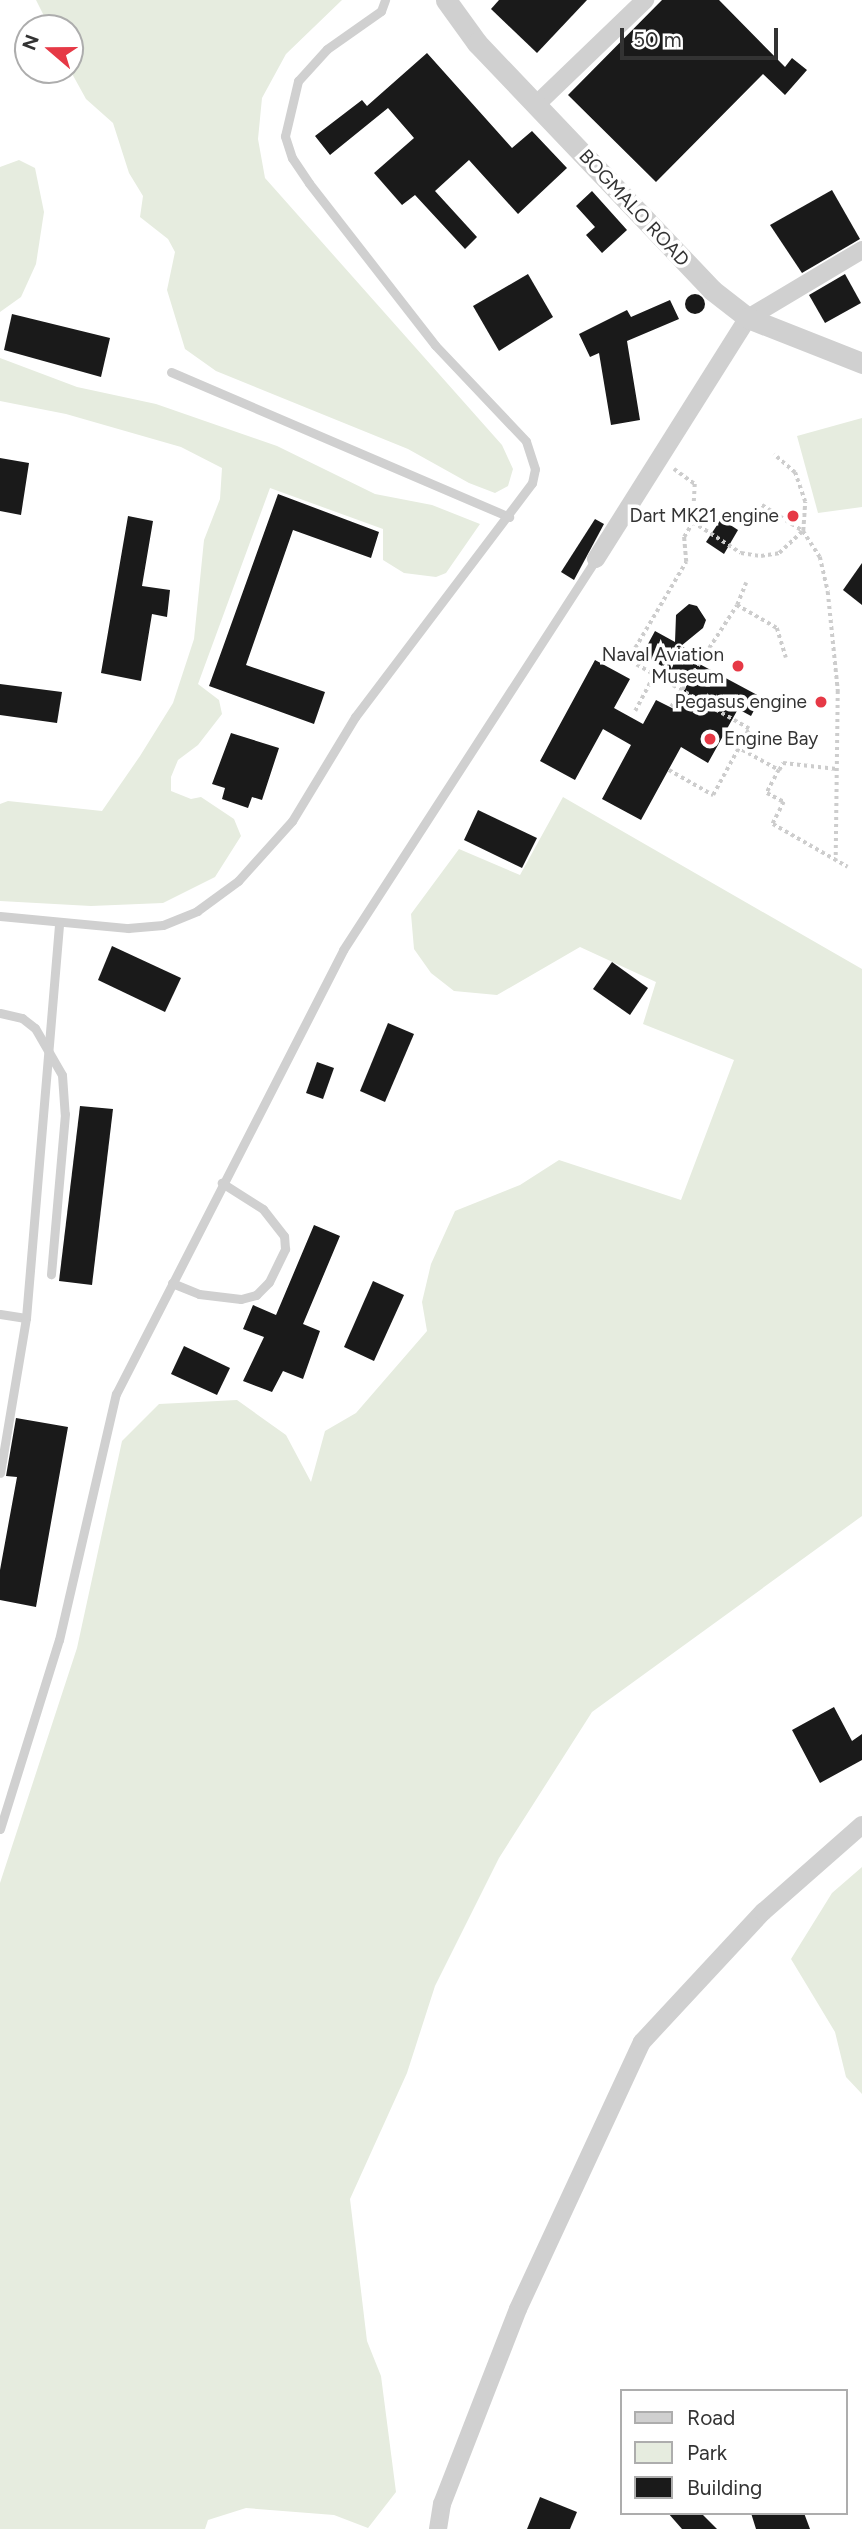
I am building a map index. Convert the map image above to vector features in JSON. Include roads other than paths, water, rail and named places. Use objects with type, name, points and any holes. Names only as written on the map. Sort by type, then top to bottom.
[{"type":"street","name":"BOGMALO ROAD","points":[[446,0],[477,43],[538,103],[712,290],[748,318],[862,363]]},
{"type":"street","points":[[538,103],[645,0]]},
{"type":"street","points":[[596,559],[748,318],[862,250]]},
{"type":"street","points":[[438,2529],[442,2504],[518,2309],[642,2042],[763,1912],[862,1825]]},
{"type":"lane","points":[[0,916],[59,924],[163,925],[197,911],[238,881],[292,821],[355,717],[509,517],[532,483],[535,469],[526,441],[435,345],[309,183],[292,158],[285,136],[298,82],[327,49],[381,11],[384,0]]},
{"type":"lane","points":[[171,372],[509,517]]},
{"type":"lane","points":[[0,1829],[59,1640],[116,1394],[343,950],[596,559]]},
{"type":"lane","points":[[0,1484],[26,1318],[59,924]]},
{"type":"lane","points":[[0,1013],[22,1018],[34,1028],[62,1075],[65,1114],[51,1274]]},
{"type":"lane","points":[[172,1283],[199,1294],[241,1299],[256,1295],[269,1282],[285,1249],[284,1236],[263,1209],[222,1183]]},
{"type":"lane","points":[[0,1314],[26,1318]]},
{"type":"place","name":"Dart MK21 engine","points":[[793,516]]},
{"type":"place","name":"Naval Aviation Museum","points":[[738,666]]},
{"type":"place","name":"Pegasus engine","points":[[821,702]]},
{"type":"place","name":"Engine Bay","points":[[710,739]]}]
